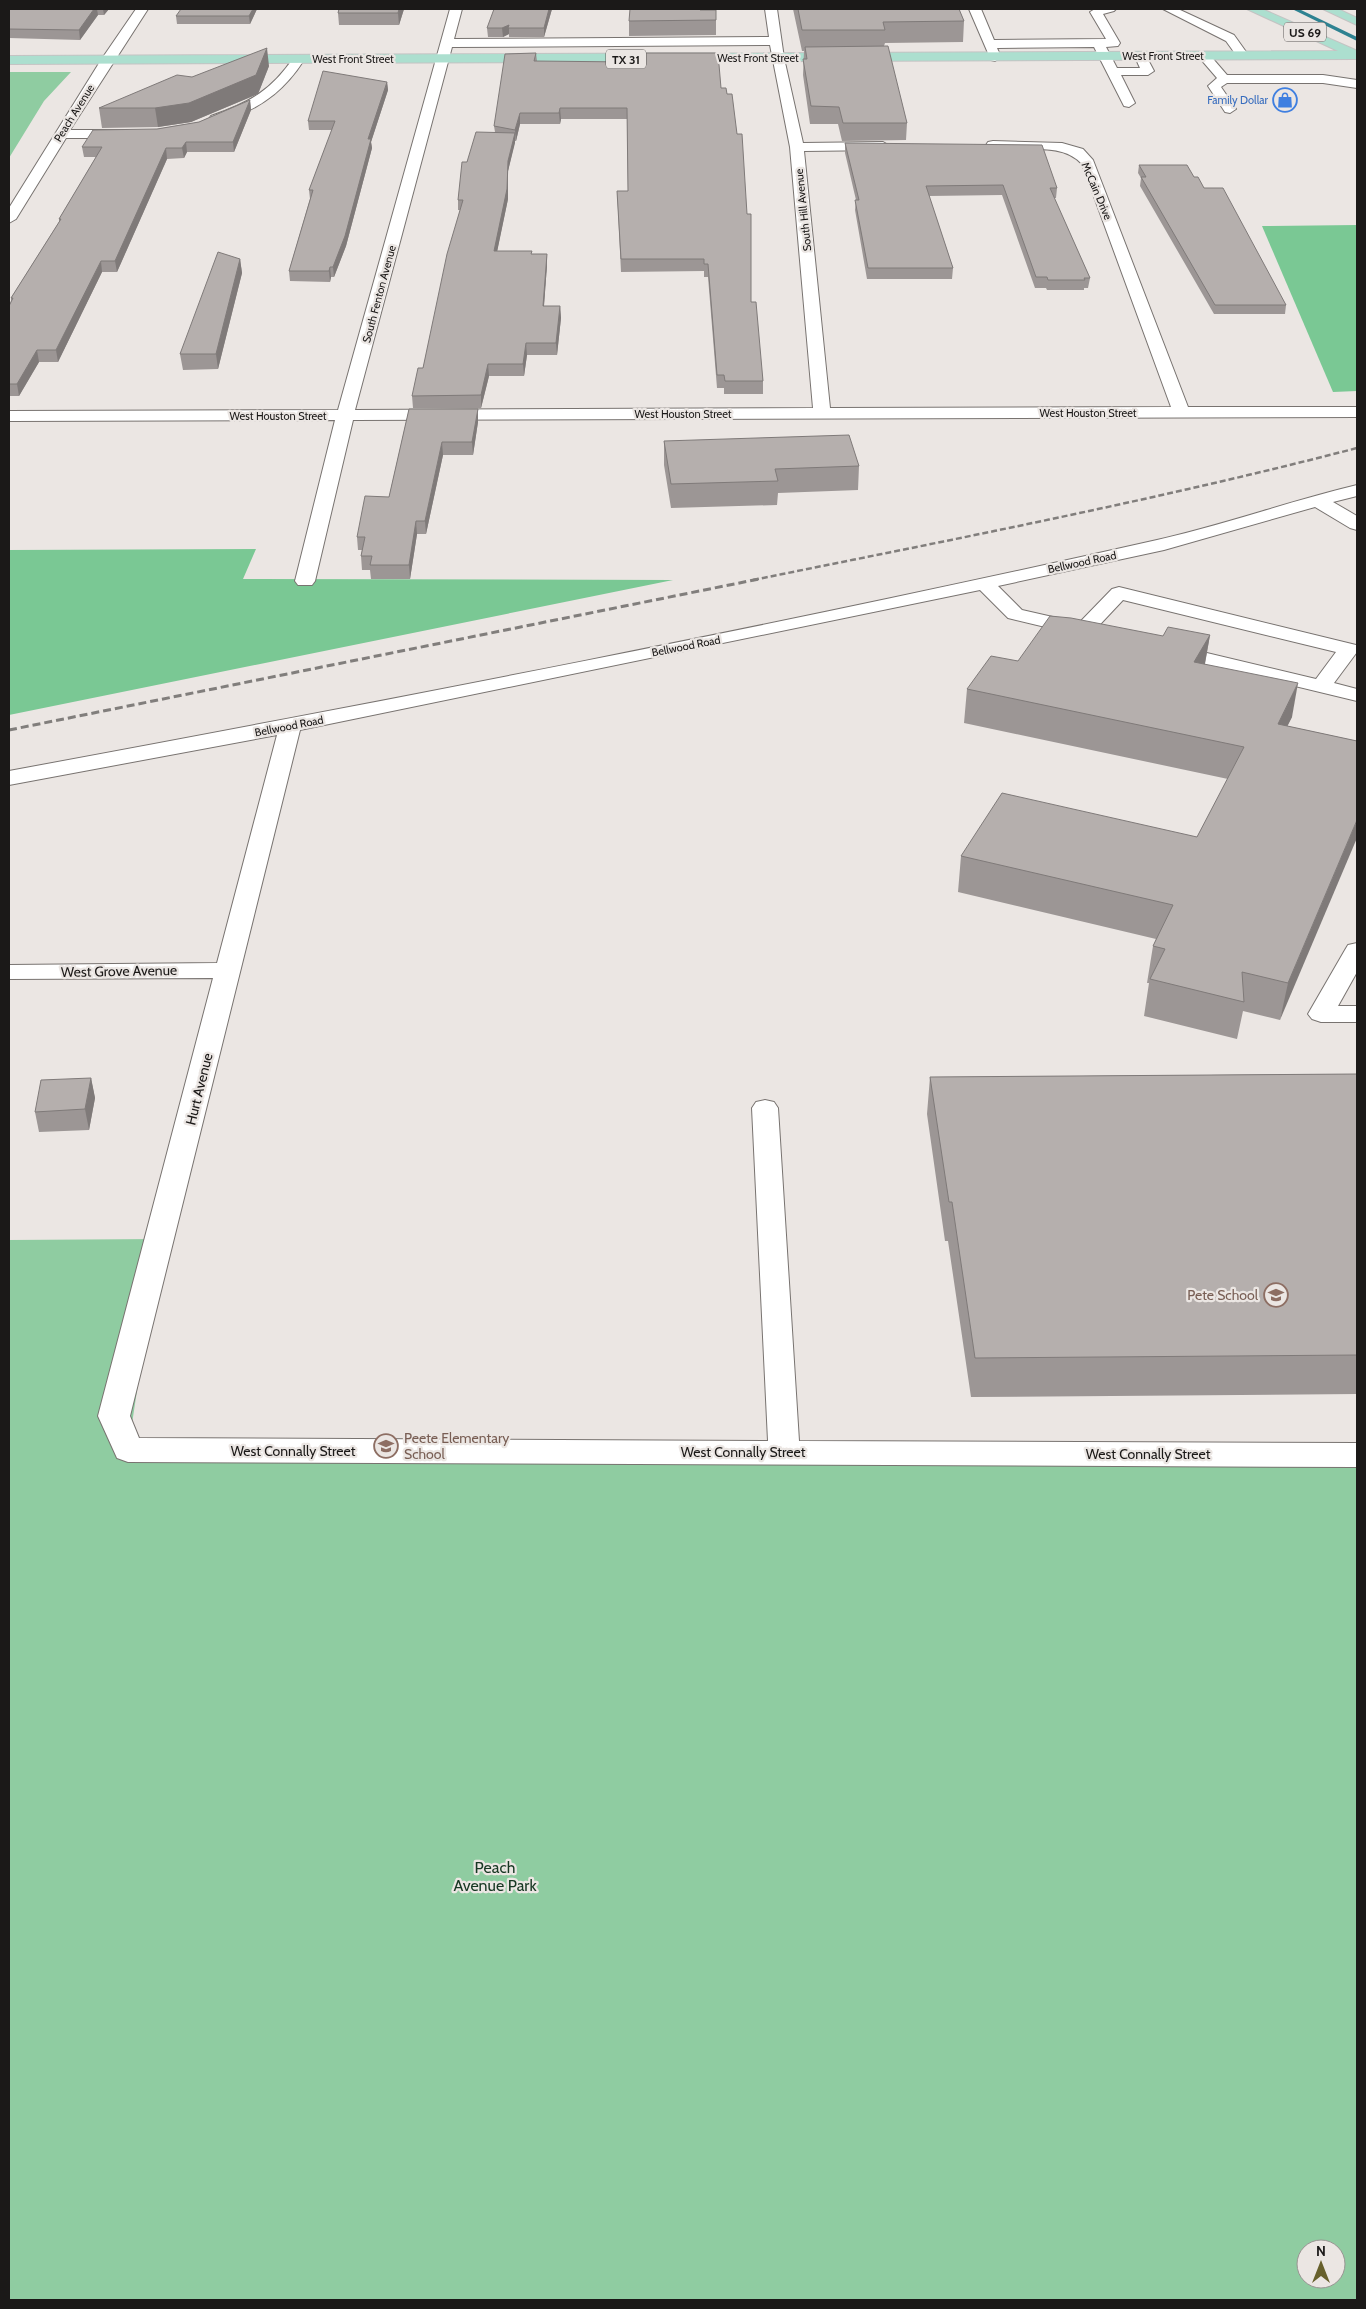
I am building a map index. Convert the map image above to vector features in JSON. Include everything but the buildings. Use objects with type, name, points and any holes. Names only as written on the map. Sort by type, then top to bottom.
[{"type":"main road","name":"US 69","points":[[1253,9],[1357,56]]},
{"type":"main road","name":"US 69","points":[[1329,9],[1357,22]]},
{"type":"main road","points":[[1268,56],[1306,42],[1307,36],[1303,31]]},
{"type":"main road","name":"West Front Street","points":[[9,60],[1357,56]]},
{"type":"street","name":"Peach Avenue","points":[[9,219],[107,60],[142,9]]},
{"type":"street","name":"South Fenton Avenue","points":[[305,580],[345,416],[456,9]]},
{"type":"street","name":"South Hill Avenue","points":[[771,9],[778,58],[797,147],[822,414]]},
{"type":"street","points":[[975,9],[995,58]]},
{"type":"street","points":[[990,44],[1114,43],[1096,12],[1110,9]]},
{"type":"street","points":[[1169,9],[1230,38],[1243,56]]},
{"type":"street","points":[[447,43],[776,40]]},
{"type":"street","points":[[561,59],[563,42]]},
{"type":"street","points":[[656,42],[658,58]]},
{"type":"street","points":[[490,59],[494,43]]},
{"type":"street","points":[[1098,43],[1129,103]]},
{"type":"street","points":[[1204,56],[1224,79]]},
{"type":"street","points":[[1112,72],[1148,72],[1141,57]]},
{"type":"street","points":[[204,123],[266,97],[280,85],[298,60]]},
{"type":"street","points":[[1230,109],[1214,86],[1224,79],[1323,79],[1357,84]]},
{"type":"street","points":[[61,134],[139,133]]},
{"type":"street","name":"McCain Drive","points":[[974,145],[1062,147],[1078,152],[1088,163],[1181,412]]},
{"type":"street","points":[[797,147],[895,146]]},
{"type":"street","name":"West Houston Street","points":[[9,416],[1357,412]]},
{"type":"street","name":"Bellwood Road","points":[[9,778],[290,726],[764,630],[984,583],[1164,544],[1357,490]]},
{"type":"street","points":[[1316,501],[1357,524]]},
{"type":"street","points":[[984,583],[1015,614],[1094,632],[1119,593],[1349,649],[1321,687]]},
{"type":"street","points":[[1150,646],[1357,695]]},
{"type":"street","name":"Hurt Avenue","points":[[128,1450],[114,1416],[290,726]]},
{"type":"street","points":[[1357,950],[1321,1014],[1357,1014]]},
{"type":"street","name":"West Grove Avenue","points":[[9,972],[229,970]]},
{"type":"street","points":[[765,1108],[784,1452]]},
{"type":"street","name":"West Connally Street","points":[[128,1450],[1357,1455]]},
{"type":"green space","points":[[9,72],[71,72],[44,101],[9,158]]},
{"type":"green space","points":[[1357,225],[1357,391],[1333,392],[1262,226]]},
{"type":"green space","points":[[256,549],[243,579],[673,580],[9,715],[9,550]]},
{"type":"green space","name":"Peach Avenue Park","points":[[160,1239],[128,1450],[1357,1456],[1357,2300],[9,2300],[9,1240]]},
{"type":"waterway","points":[[1295,9],[1357,39]]},
{"type":"railway","points":[[753,580],[1131,502],[1357,448]]},
{"type":"railway","points":[[9,730],[759,579]]},
{"type":"place","name":"Family Dollar","points":[[1285,100]]},
{"type":"place","name":"Pete School","points":[[1276,1295]]},
{"type":"place","name":"Peete Elementary School","points":[[386,1446]]}]
